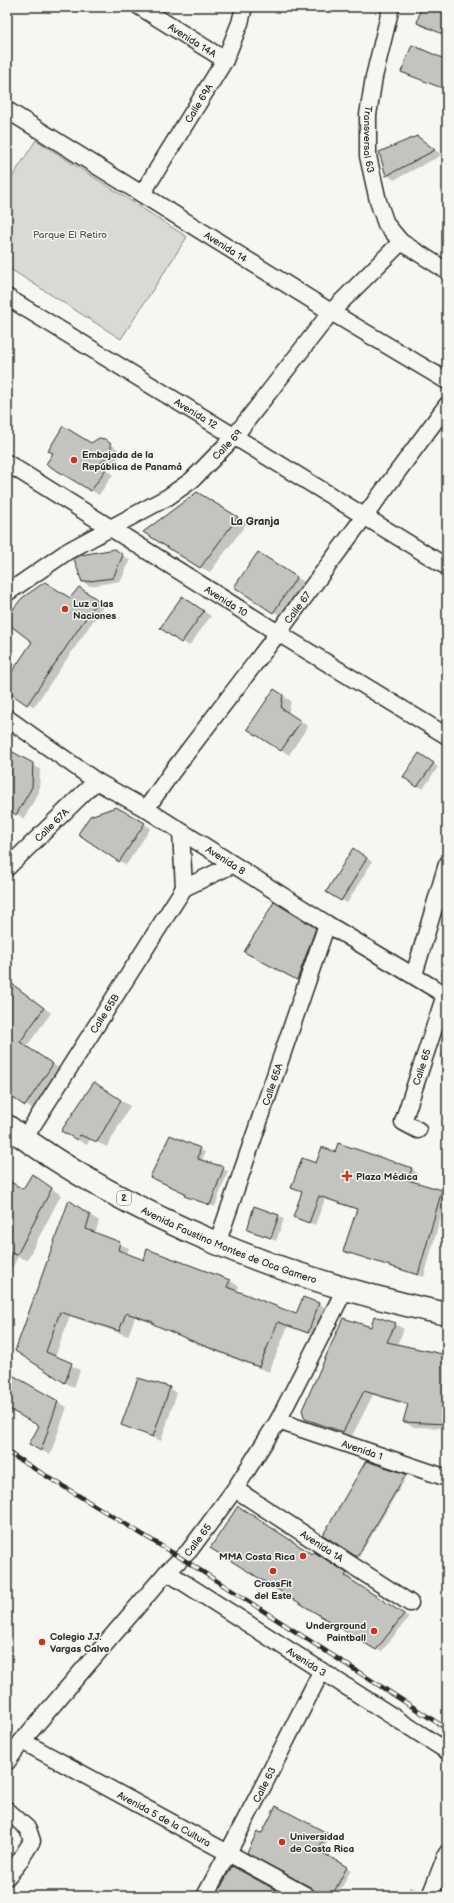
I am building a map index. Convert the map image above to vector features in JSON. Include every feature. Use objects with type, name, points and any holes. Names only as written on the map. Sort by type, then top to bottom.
[{"type":"highway","name":"Avenida Faustino Montes de Oca Gamero","points":[[16,1132],[77,1173],[142,1208],[217,1244],[287,1271],[345,1289],[447,1314]]},
{"type":"street","name":"Avenida 14A","points":[[140,7],[225,60]]},
{"type":"street","name":"Calle 69A","points":[[142,194],[225,60],[240,22],[244,7]]},
{"type":"street","name":"Transversal 63","points":[[391,7],[374,78],[368,115],[368,156],[378,201],[386,224],[401,242]]},
{"type":"street","name":"Avenida 14","points":[[7,110],[331,312],[447,381]]},
{"type":"street","points":[[401,242],[447,271]]},
{"type":"street","name":"Calle 69","points":[[7,594],[68,551],[168,497],[192,480],[234,437],[331,312],[401,242]]},
{"type":"street","name":"Avenida 12","points":[[7,297],[447,567]]},
{"type":"street","name":"Calle 67","points":[[146,809],[172,772],[278,633],[447,405]]},
{"type":"street","name":"Avenida 10","points":[[7,463],[278,633],[447,736]]},
{"type":"street","name":"Avenida 8","points":[[7,718],[96,780],[146,809],[232,865],[327,924],[414,975],[446,996]]},
{"type":"street","name":"Calle 67A","points":[[7,868],[96,780]]},
{"type":"street","points":[[181,832],[184,888],[232,865]]},
{"type":"street","points":[[414,975],[447,864]]},
{"type":"street","name":"Calle 65B","points":[[16,1132],[184,888]]},
{"type":"street","name":"Calle 65A","points":[[217,1244],[327,924]]},
{"type":"street","name":"Calle 65","points":[[418,1130],[403,1122],[446,996]]},
{"type":"street","name":"Calle 65","points":[[7,1762],[22,1741],[167,1572],[189,1551],[235,1489],[278,1420],[345,1289]]},
{"type":"street","name":"Avenida 1","points":[[278,1420],[447,1478]]},
{"type":"street","name":"Avenida 1A","points":[[235,1489],[410,1603]]},
{"type":"street","name":"Avenida 3","points":[[167,1572],[447,1751]]},
{"type":"street","name":"Calle 63","points":[[204,1896],[322,1672]]},
{"type":"street","name":"Avenida 5 de la Cultura","points":[[22,1741],[307,1896]]},
{"type":"street","points":[[7,1810],[28,1829],[32,1841],[17,1865],[7,1877]]},
{"type":"street","points":[[430,1896],[447,1852]]},
{"type":"green space","name":"Parque El Retiro","points":[[36,140],[187,237],[121,339],[7,267],[7,185]]},
{"type":"building","points":[[421,7],[447,7],[447,36],[417,23]]},
{"type":"building","points":[[412,45],[447,60],[447,90],[401,72]]},
{"type":"building","points":[[417,136],[435,150],[386,176],[379,152]]},
{"type":"building","name":"Embajada de la República de Panamá","points":[[63,426],[91,443],[99,438],[105,439],[111,444],[111,452],[99,465],[106,469],[91,491],[46,464],[53,453],[48,451]]},
{"type":"building","points":[[197,492],[238,517],[200,568],[143,532]]},
{"type":"building","points":[[115,549],[123,555],[113,578],[82,582],[74,559],[81,555]]},
{"type":"building","points":[[258,552],[297,577],[273,613],[234,587]]},
{"type":"building","points":[[45,582],[70,598],[79,587],[98,600],[27,705],[7,691],[7,679],[32,642],[7,623],[7,617],[22,598]]},
{"type":"building","points":[[182,596],[204,611],[181,643],[160,628]]},
{"type":"building","points":[[274,689],[283,695],[281,708],[301,721],[281,751],[247,729]]},
{"type":"building","points":[[7,749],[33,763],[32,787],[16,815],[7,808]]},
{"type":"building","points":[[419,753],[434,763],[417,787],[403,777]]},
{"type":"building","points":[[116,807],[145,823],[119,862],[78,834],[90,816]]},
{"type":"building","points":[[353,848],[367,858],[341,901],[326,892]]},
{"type":"building","points":[[274,902],[316,928],[297,980],[244,952]]},
{"type":"building","points":[[7,980],[44,1008],[20,1042],[53,1064],[25,1106],[7,1094]]},
{"type":"building","points":[[94,1082],[121,1100],[97,1142],[80,1135],[77,1140],[61,1131]]},
{"type":"building","points":[[170,1135],[200,1148],[198,1159],[224,1167],[210,1205],[184,1196],[185,1193],[150,1177]]},
{"type":"building","points":[[338,1143],[412,1168],[408,1180],[442,1190],[418,1275],[343,1251],[357,1209],[319,1196],[309,1223],[293,1217],[302,1192],[291,1188],[302,1158],[316,1163],[322,1147],[335,1152]]},
{"type":"building","points":[[32,1174],[52,1188],[17,1255],[7,1252],[7,1180],[23,1189]]},
{"type":"building","points":[[69,1200],[90,1215],[86,1229],[120,1242],[118,1250],[144,1260],[147,1249],[230,1280],[227,1287],[296,1314],[303,1297],[319,1303],[308,1333],[278,1322],[259,1367],[197,1343],[153,1324],[153,1322],[126,1313],[119,1331],[60,1312],[46,1352],[72,1363],[65,1383],[15,1351]]},
{"type":"building","points":[[254,1206],[279,1215],[271,1238],[247,1230]]},
{"type":"building","points":[[374,1316],[396,1323],[387,1342],[447,1355],[447,1424],[403,1422],[408,1404],[364,1391],[343,1432],[305,1419],[302,1410],[343,1318],[371,1327]]},
{"type":"building","points":[[7,1372],[58,1401],[41,1451],[29,1444],[39,1426],[7,1408]]},
{"type":"building","points":[[138,1378],[170,1387],[153,1437],[121,1425]]},
{"type":"building","points":[[366,1461],[406,1474],[357,1557],[323,1535]]},
{"type":"building","points":[[238,1506],[312,1554],[314,1552],[347,1573],[345,1576],[404,1614],[376,1650],[210,1548]]},
{"type":"building","name":"Universidad de Costa Rica","points":[[276,1806],[327,1833],[318,1850],[347,1867],[332,1896],[316,1896],[312,1888],[247,1853],[257,1832],[262,1833]]},
{"type":"building","points":[[232,1866],[287,1896],[216,1896]]},
{"type":"railway","points":[[7,1452],[181,1558],[447,1729]]},
{"type":"place","name":"Embajada de la República de Panamá","points":[[74,460]]},
{"type":"place","name":"Luz a las Naciones","points":[[65,609]]},
{"type":"place","name":"Plaza Médica","points":[[347,1176]]},
{"type":"place","name":"MMA Costa Rica","points":[[303,1556]]},
{"type":"place","name":"CrossFit del Este","points":[[273,1571]]},
{"type":"place","name":"Underground Paintball","points":[[374,1631]]},
{"type":"place","name":"Colegio J.J. Vargas Calvo","points":[[42,1642]]},
{"type":"place","name":"Universidad de Costa Rica","points":[[282,1842]]},
{"type":"district","name":"La Granja","points":[[255,521]]}]
